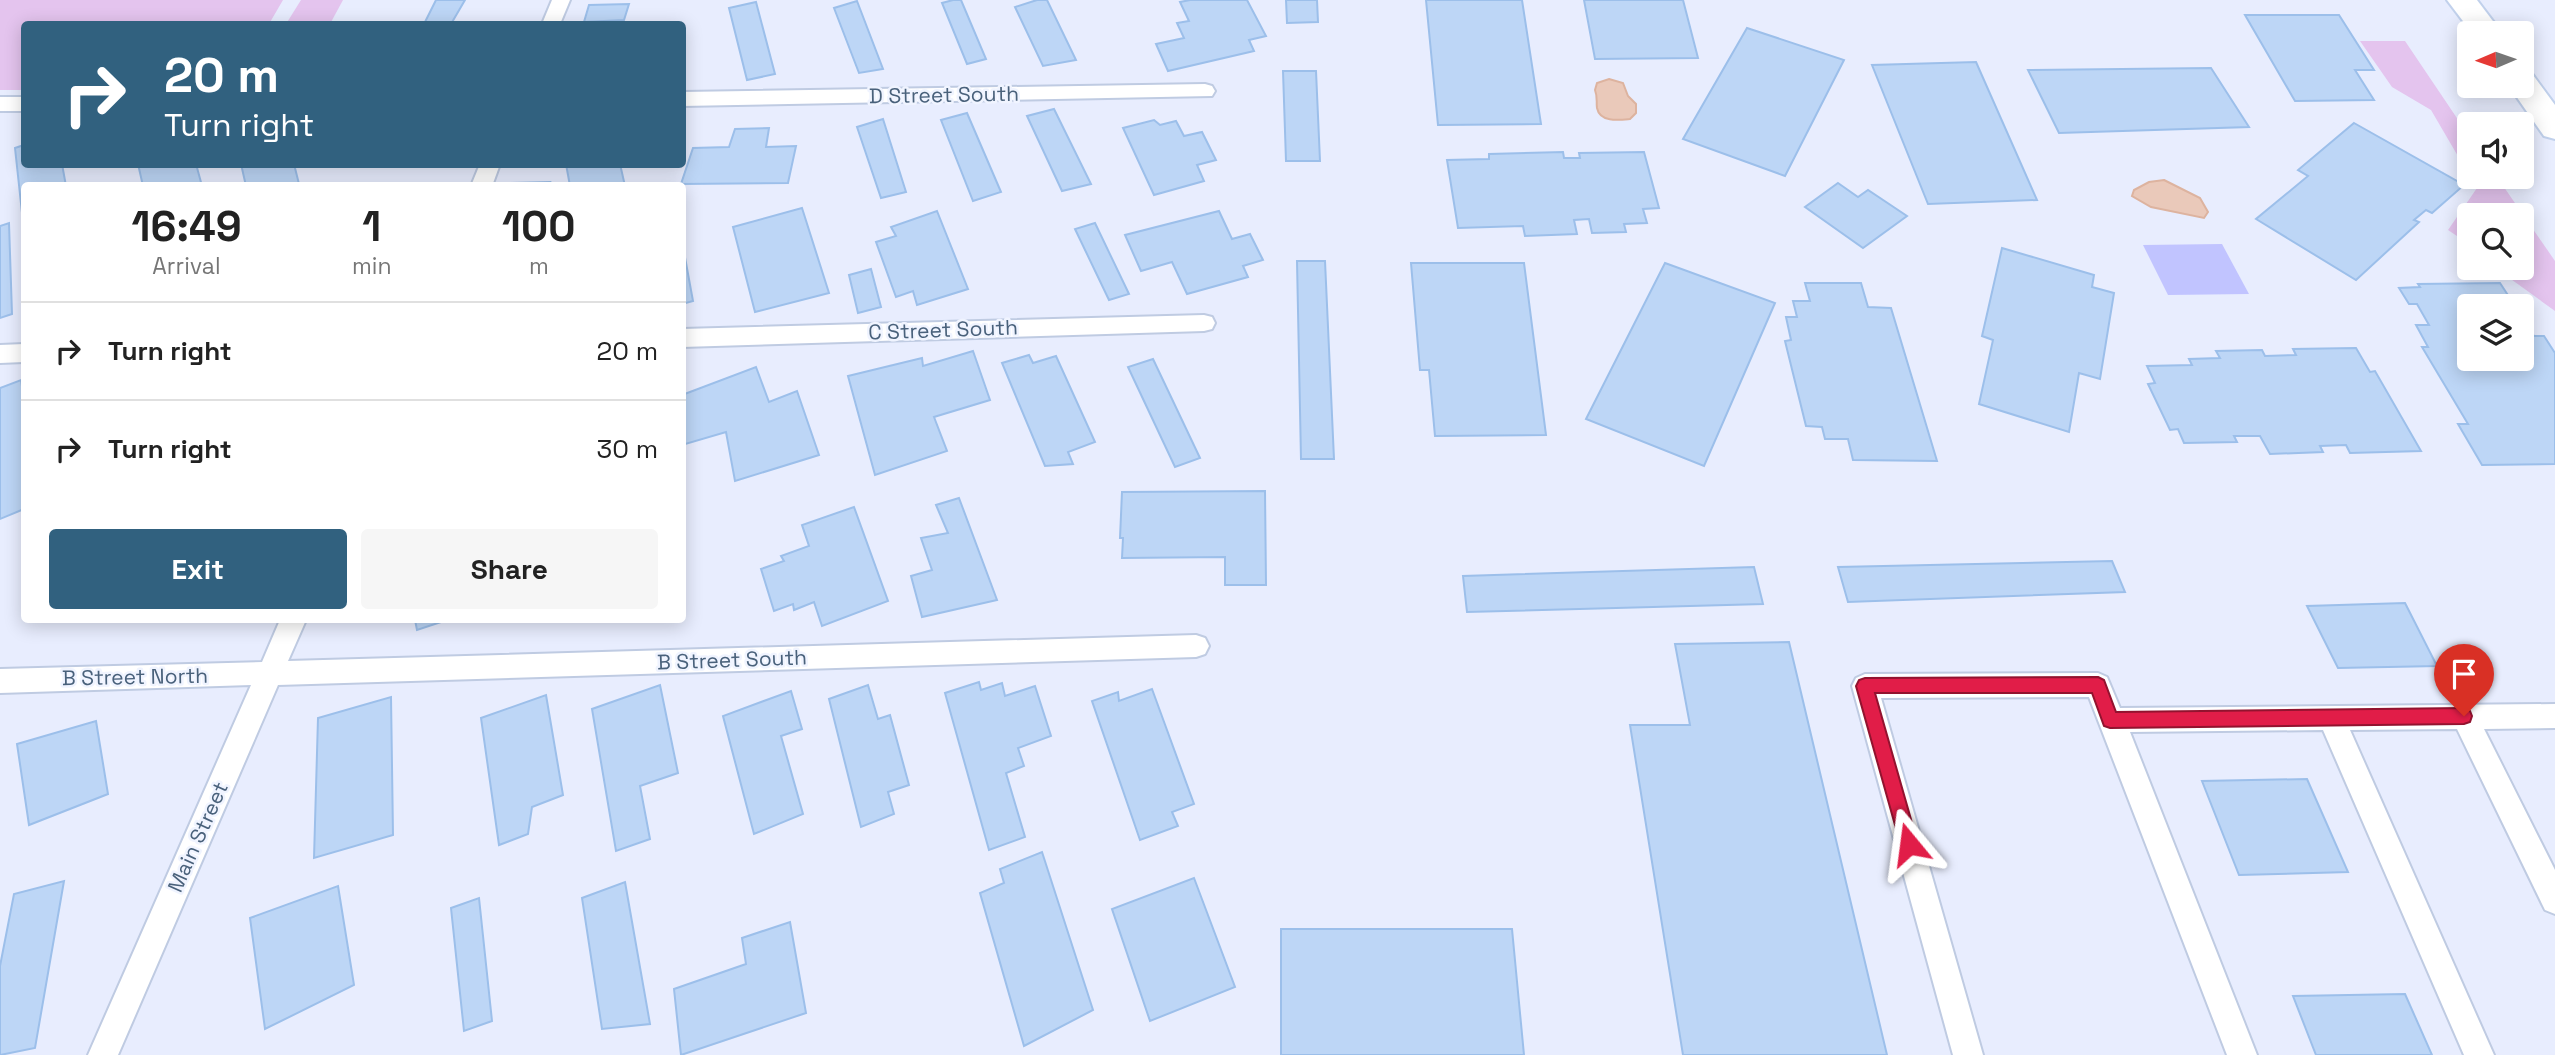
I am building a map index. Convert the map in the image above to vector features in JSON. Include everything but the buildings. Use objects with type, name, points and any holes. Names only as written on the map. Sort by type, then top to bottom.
[{"type":"main road","points":[[2462,0],[2478,21]]},
{"type":"main road","points":[[2533,98],[2555,128]]},
{"type":"lane","points":[[552,21],[561,0]]},
{"type":"lane","name":"D Street South","points":[[686,99],[1205,91]]},
{"type":"lane","points":[[0,104],[21,104]]},
{"type":"lane","name":"C Street South","points":[[686,338],[1204,323]]},
{"type":"lane","points":[[0,354],[21,353]]},
{"type":"lane","name":"Main Street","points":[[103,1055],[292,623]]},
{"type":"lane","name":"B Street South","points":[[269,674],[1196,646]]},
{"type":"lane","name":"B Street North","points":[[0,681],[269,674]]},
{"type":"lane","points":[[1968,1055],[1865,686],[2098,685],[2242,1055]]},
{"type":"lane","points":[[2464,716],[2555,900]]},
{"type":"lane","points":[[2110,720],[2555,716]]},
{"type":"lane","points":[[2331,718],[2479,1055]]},
{"type":"shaded area","points":[[0,0],[283,0],[271,21],[21,21],[21,90],[0,90]]},
{"type":"shaded area","points":[[301,0],[343,0],[332,21],[288,21]]},
{"type":"shaded area","points":[[2360,41],[2405,41],[2457,118],[2457,154],[2431,110],[2392,87]]},
{"type":"shaded area","points":[[1609,79],[1623,83],[1628,96],[1636,104],[1636,113],[1630,119],[1611,120],[1599,113],[1595,90],[1597,83]]},
{"type":"shaded area","points":[[2164,180],[2200,198],[2208,212],[2204,218],[2151,207],[2132,196],[2134,190],[2149,182]]},
{"type":"shaded area","points":[[2476,189],[2505,189],[2515,203],[2467,203]]},
{"type":"shaded area","points":[[2457,217],[2457,236],[2448,230]]},
{"type":"shaded area","points":[[2534,231],[2555,261],[2555,311],[2512,280],[2534,280]]},
{"type":"sand","points":[[2222,244],[2249,294],[2168,295],[2143,245]]},
{"type":"route","points":[[1909,844],[1865,686],[2098,685],[2110,720],[2464,716]]}]
